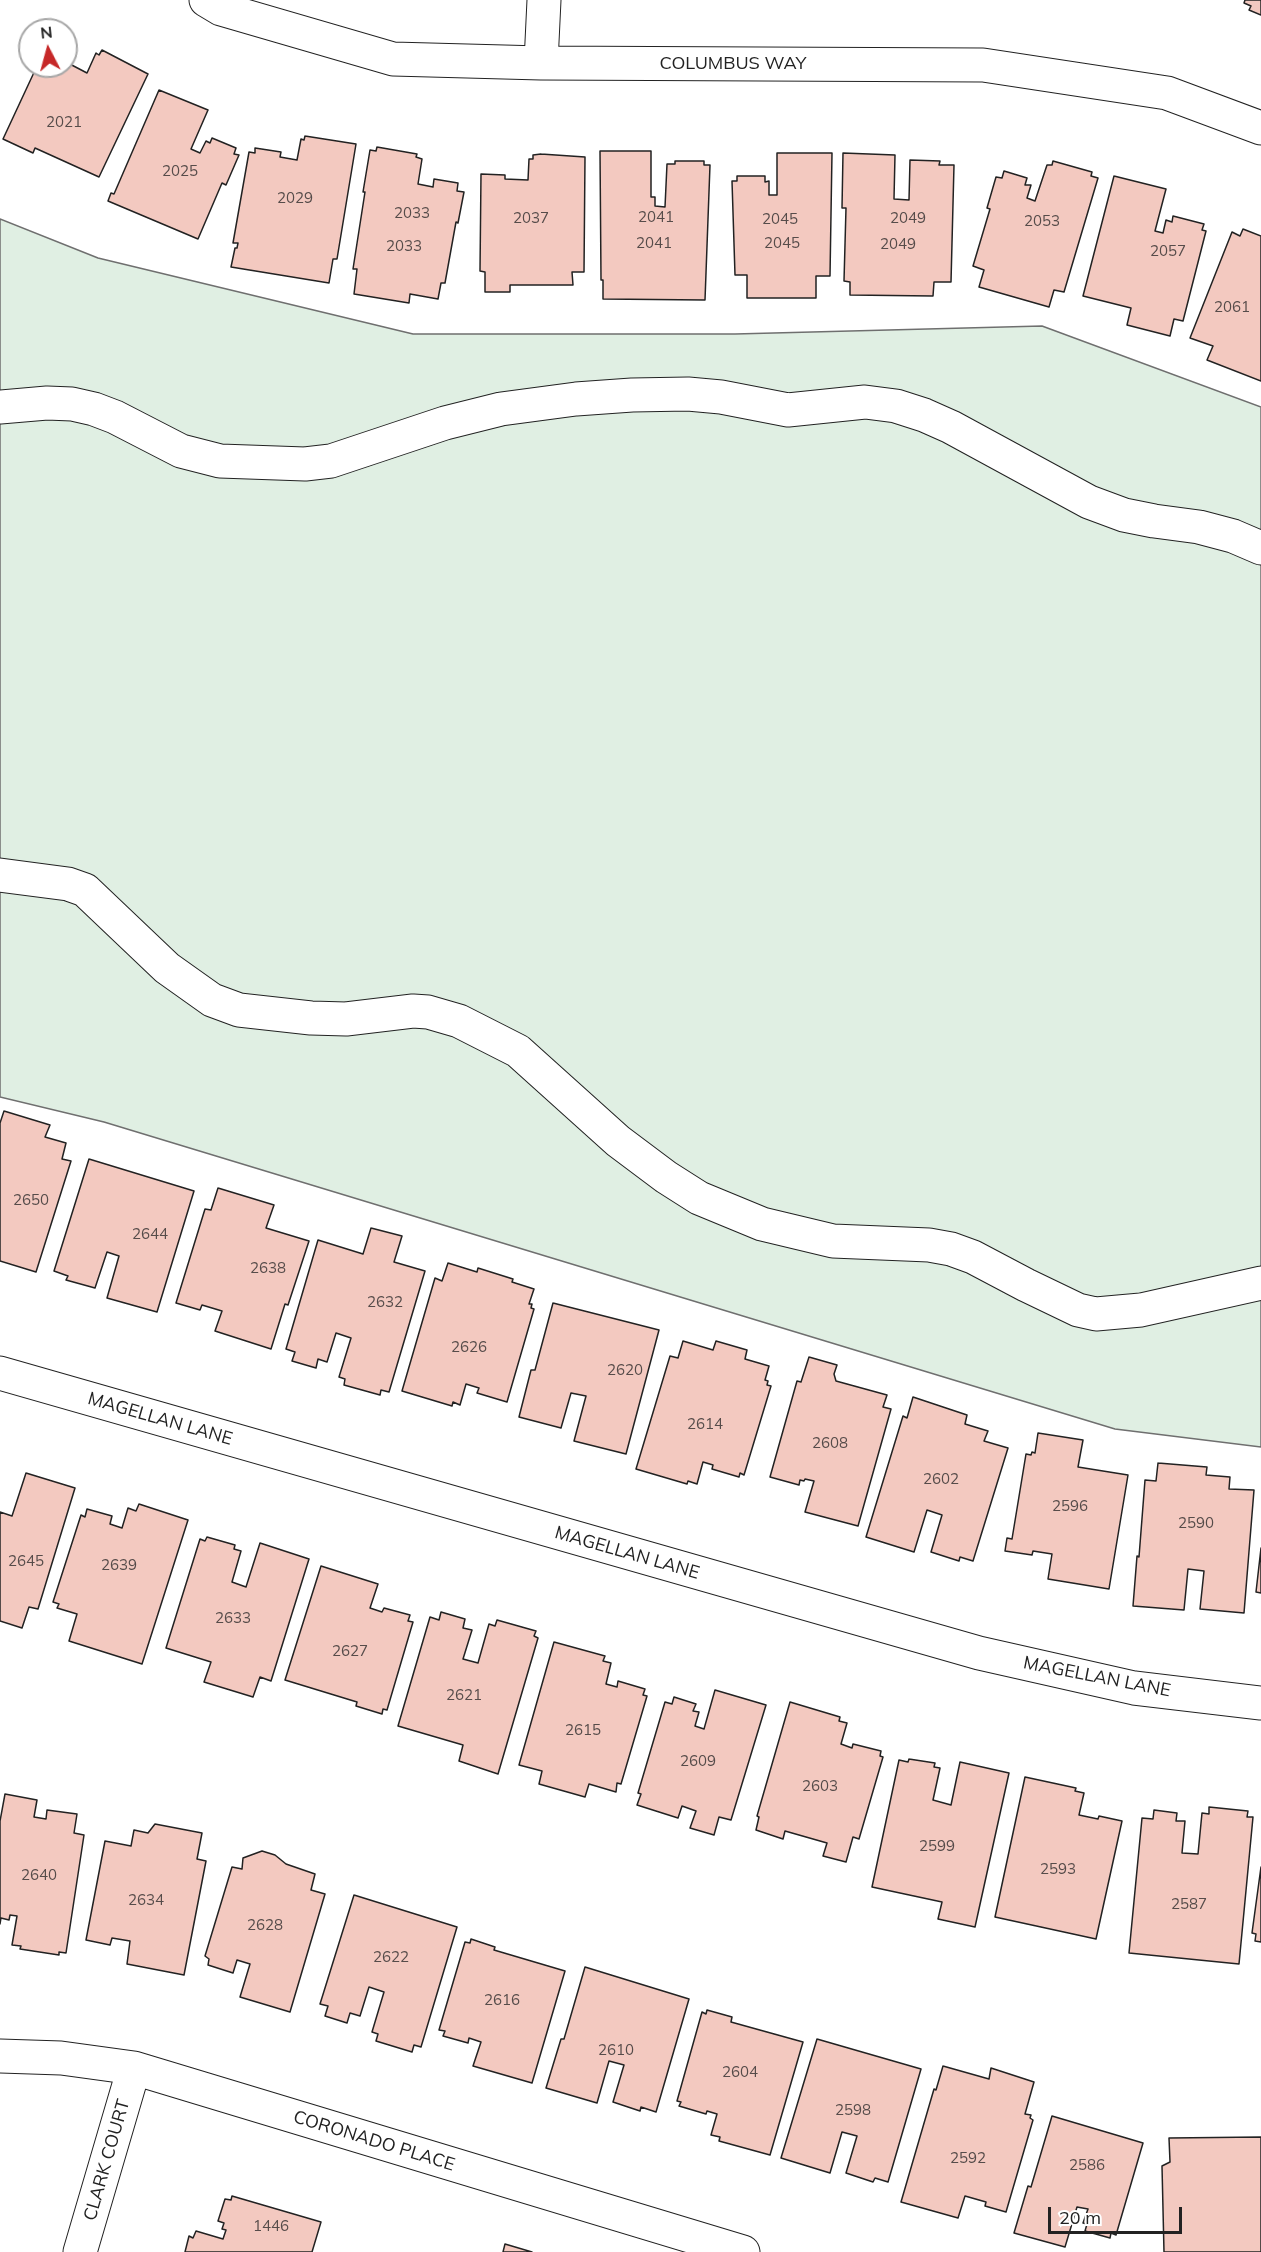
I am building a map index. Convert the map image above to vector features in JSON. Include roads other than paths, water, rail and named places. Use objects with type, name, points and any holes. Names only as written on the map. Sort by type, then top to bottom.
[{"type":"street","name":"COLUMBUS WAY","points":[[206,0],[221,9],[393,59],[540,63],[983,64],[1167,93],[1261,128]]},
{"type":"street","points":[[540,63],[544,0]]},
{"type":"street","points":[[0,406],[72,404],[115,417],[181,451],[220,461],[305,464],[331,461],[445,423],[555,401],[632,395],[688,394],[721,397],[788,410],[865,402],[886,404],[924,414],[951,427],[1089,502],[1124,515],[1154,522],[1199,527],[1233,536],[1261,548]]},
{"type":"street","points":[[0,874],[68,884],[85,890],[167,968],[212,1000],[239,1010],[300,1017],[346,1019],[413,1011],[428,1012],[459,1020],[518,1051],[618,1141],[666,1177],[699,1198],[762,1224],[833,1241],[929,1245],[951,1249],[973,1257],[1026,1286],[1078,1310],[1096,1314],[1141,1310],[1261,1283]]},
{"type":"street","name":"MAGELLAN LANE","points":[[0,1373],[979,1653],[1134,1688],[1261,1703]]},
{"type":"street","name":"CORONADO PLACE","points":[[0,2056],[61,2058],[134,2068],[692,2245],[742,2252]]},
{"type":"street","name":"CLARK COURT","points":[[80,2252],[134,2068]]}]
